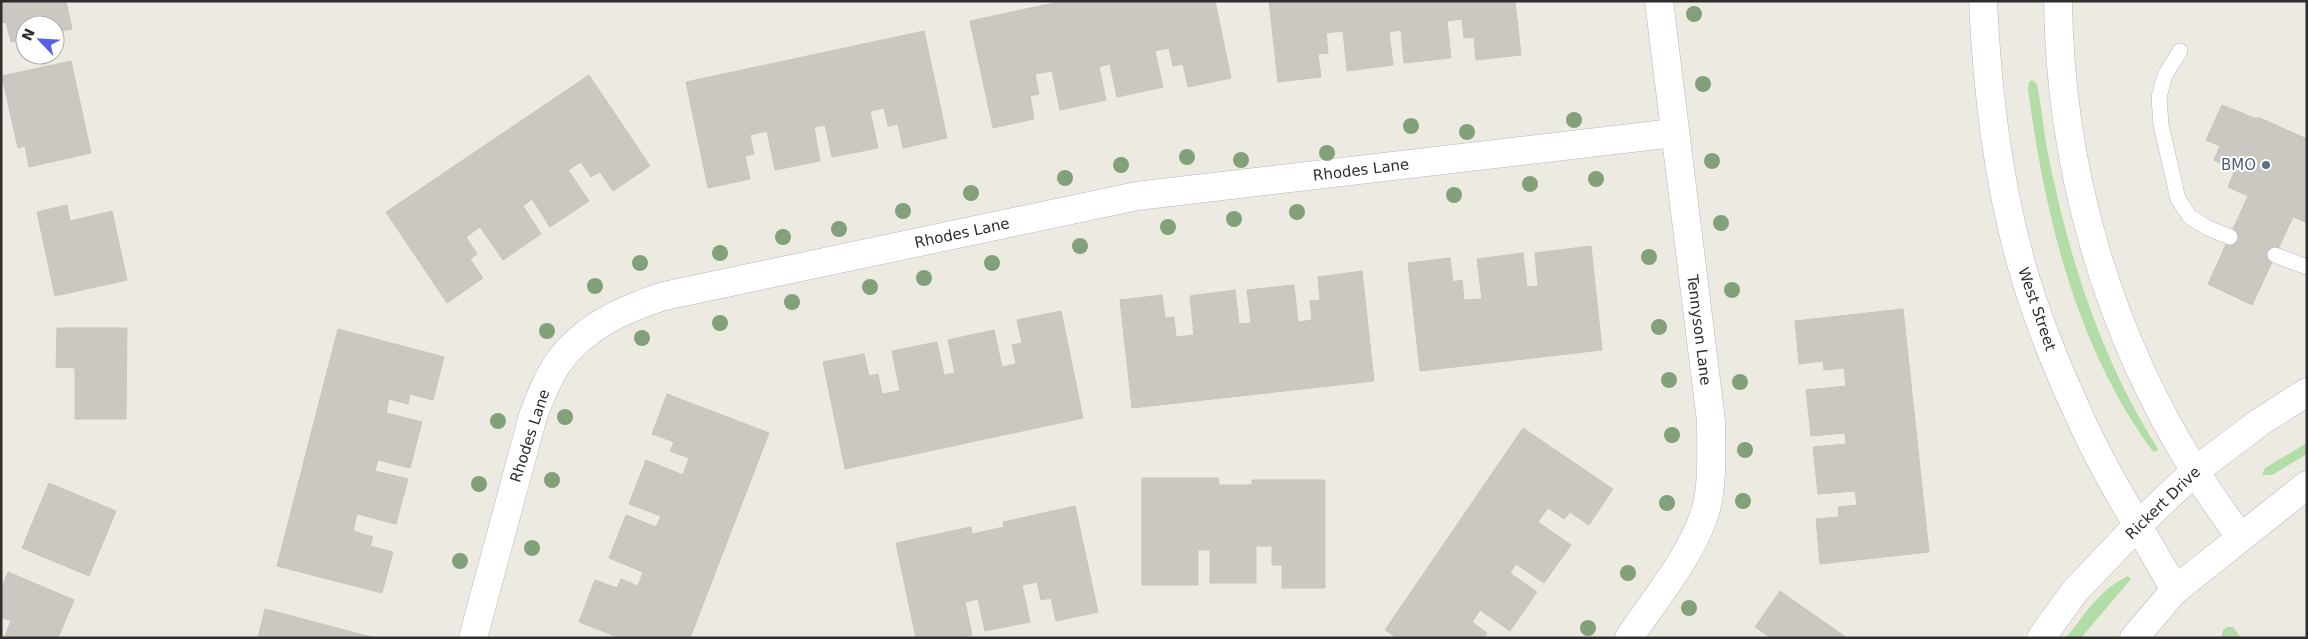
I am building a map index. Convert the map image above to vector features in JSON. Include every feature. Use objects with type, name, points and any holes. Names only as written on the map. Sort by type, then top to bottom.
[{"type":"street","name":"Tennyson Lane","points":[[1629,638],[1700,527],[1706,507],[1709,480],[1711,421],[1659,1]]},
{"type":"street","name":"West Street","points":[[1983,1],[1986,68],[1995,143],[2021,263],[2035,308],[2077,413],[2175,590]]},
{"type":"street","points":[[2058,1],[2058,43],[2064,106],[2075,172],[2090,237],[2110,293],[2143,374],[2195,471],[2240,537]]},
{"type":"street","name":"Rhodes Lane","points":[[473,638],[533,416],[545,386],[558,363],[579,340],[598,325],[619,313],[664,296],[1137,196],[1674,133]]},
{"type":"street","name":"Rickert Drive","points":[[2041,638],[2075,591],[2138,525],[2195,471],[2260,422],[2307,392]]},
{"type":"street","points":[[2134,638],[2175,590],[2307,485]]},
{"type":"lane","points":[[2180,51],[2165,75],[2159,97],[2161,125],[2178,199],[2190,217],[2208,228],[2230,236]]},
{"type":"lane","points":[[2275,255],[2307,267]]},
{"type":"green space","points":[[2032,80],[2037,84],[2057,197],[2078,273],[2104,345],[2120,381],[2158,449],[2154,452],[2125,409],[2102,366],[2083,322],[2067,277],[2054,231],[2035,136],[2028,89],[2029,82]]},
{"type":"green space","points":[[2307,443],[2307,454],[2272,475],[2262,475],[2265,468]]},
{"type":"green space","points":[[2128,576],[2131,579],[2081,638],[2066,638],[2101,595]]},
{"type":"green space","points":[[2227,627],[2233,627],[2241,638],[2221,638],[2223,630]]},
{"type":"building","points":[[1,1],[66,1],[72,29],[65,30],[65,15],[15,15],[15,41],[11,42],[6,22],[1,23]]},
{"type":"building","points":[[1063,1],[1215,1],[1231,78],[1188,87],[1183,64],[1173,66],[1169,48],[1155,51],[1163,87],[1117,97],[1110,64],[1099,67],[1106,100],[1060,110],[1052,71],[1035,74],[1039,94],[1030,96],[1034,119],[993,128],[970,21]]},
{"type":"building","points":[[1269,1],[1515,1],[1521,55],[1476,60],[1474,37],[1464,38],[1462,19],[1447,21],[1451,58],[1404,63],[1401,30],[1389,32],[1393,65],[1347,71],[1343,31],[1326,33],[1328,53],[1318,54],[1321,77],[1278,82]]},
{"type":"building","points":[[924,31],[947,138],[903,148],[898,124],[888,126],[884,108],[870,111],[878,148],[832,157],[825,125],[814,127],[820,161],[775,170],[767,131],[750,135],[754,154],[745,156],[750,179],[708,188],[686,82]]},
{"type":"building","points":[[71,61],[91,153],[29,167],[25,146],[18,148],[2,76],[53,65],[65,65],[65,62]]},
{"type":"building","points":[[589,75],[650,166],[613,191],[600,172],[591,177],[581,162],[568,170],[589,201],[550,227],[532,199],[523,206],[541,234],[503,260],[480,227],[466,237],[477,254],[470,259],[483,278],[447,303],[386,212]]},
{"type":"building","name":"BMO","points":[[2222,105],[2257,119],[2258,117],[2307,139],[2307,223],[2228,187],[2235,170],[2214,160],[2220,146],[2206,140]]},
{"type":"building","points":[[2248,196],[2293,217],[2252,305],[2208,284]]},
{"type":"building","points":[[67,205],[70,221],[112,211],[127,280],[55,296],[37,212]]},
{"type":"building","points":[[1591,246],[1602,350],[1420,371],[1408,263],[1450,258],[1453,282],[1462,280],[1464,300],[1482,299],[1477,259],[1523,253],[1527,287],[1538,286],[1535,253]]},
{"type":"building","points":[[1362,271],[1374,381],[1132,408],[1120,300],[1162,295],[1165,318],[1174,317],[1176,337],[1194,335],[1190,296],[1235,290],[1239,324],[1251,323],[1247,290],[1294,285],[1298,322],[1312,320],[1310,301],[1320,300],[1318,277]]},
{"type":"building","points":[[1903,309],[1929,552],[1820,564],[1816,519],[1839,517],[1838,507],[1857,505],[1855,491],[1818,494],[1813,447],[1846,444],[1845,433],[1811,436],[1806,390],[1846,386],[1844,368],[1824,370],[1823,361],[1799,364],[1795,321]]},
{"type":"building","points":[[1061,311],[1083,418],[845,469],[823,362],[864,354],[869,376],[878,374],[882,394],[900,391],[892,351],[937,342],[944,375],[955,373],[948,340],[994,330],[1002,367],[1016,364],[1012,345],[1022,343],[1017,320]]},
{"type":"building","points":[[57,328],[127,328],[126,419],[75,419],[75,368],[56,367]]},
{"type":"building","points":[[338,329],[444,357],[433,400],[410,394],[408,404],[389,399],[386,413],[422,422],[410,468],[378,460],[375,471],[408,479],[396,524],[357,514],[353,531],[373,537],[370,546],[393,552],[382,593],[277,566]]},
{"type":"building","points":[[667,394],[769,433],[690,638],[620,638],[579,622],[595,580],[617,588],[621,579],[638,586],[643,572],[609,558],[626,515],[656,527],[661,516],[629,504],[646,460],[683,475],[689,458],[670,451],[674,442],[652,434]]},
{"type":"building","points":[[1523,428],[1613,489],[1589,525],[1570,512],[1564,519],[1548,508],[1538,522],[1571,545],[1544,583],[1516,564],[1510,573],[1537,592],[1510,631],[1480,610],[1472,622],[1487,633],[1484,638],[1397,638],[1385,630]]},
{"type":"building","points":[[1142,478],[1218,478],[1219,485],[1252,485],[1252,480],[1325,480],[1325,588],[1282,588],[1282,565],[1272,565],[1272,546],[1256,546],[1256,583],[1210,583],[1210,550],[1198,550],[1198,585],[1142,585]]},
{"type":"building","points":[[49,483],[116,511],[89,576],[22,548]]},
{"type":"building","points":[[1075,506],[1098,612],[1056,621],[1051,598],[1041,600],[1037,582],[1022,585],[1030,622],[985,631],[978,599],[965,602],[972,635],[959,638],[916,638],[896,543],[971,527],[972,534],[1004,527],[1003,522]]},
{"type":"building","points":[[8,572],[74,600],[58,638],[4,638],[11,621],[1,617],[1,590]]},
{"type":"building","points":[[1780,591],[1847,638],[1771,638],[1755,627]]},
{"type":"building","points":[[265,609],[371,637],[258,638]]},
{"type":"place","name":"BMO","points":[[2266,165]]}]
